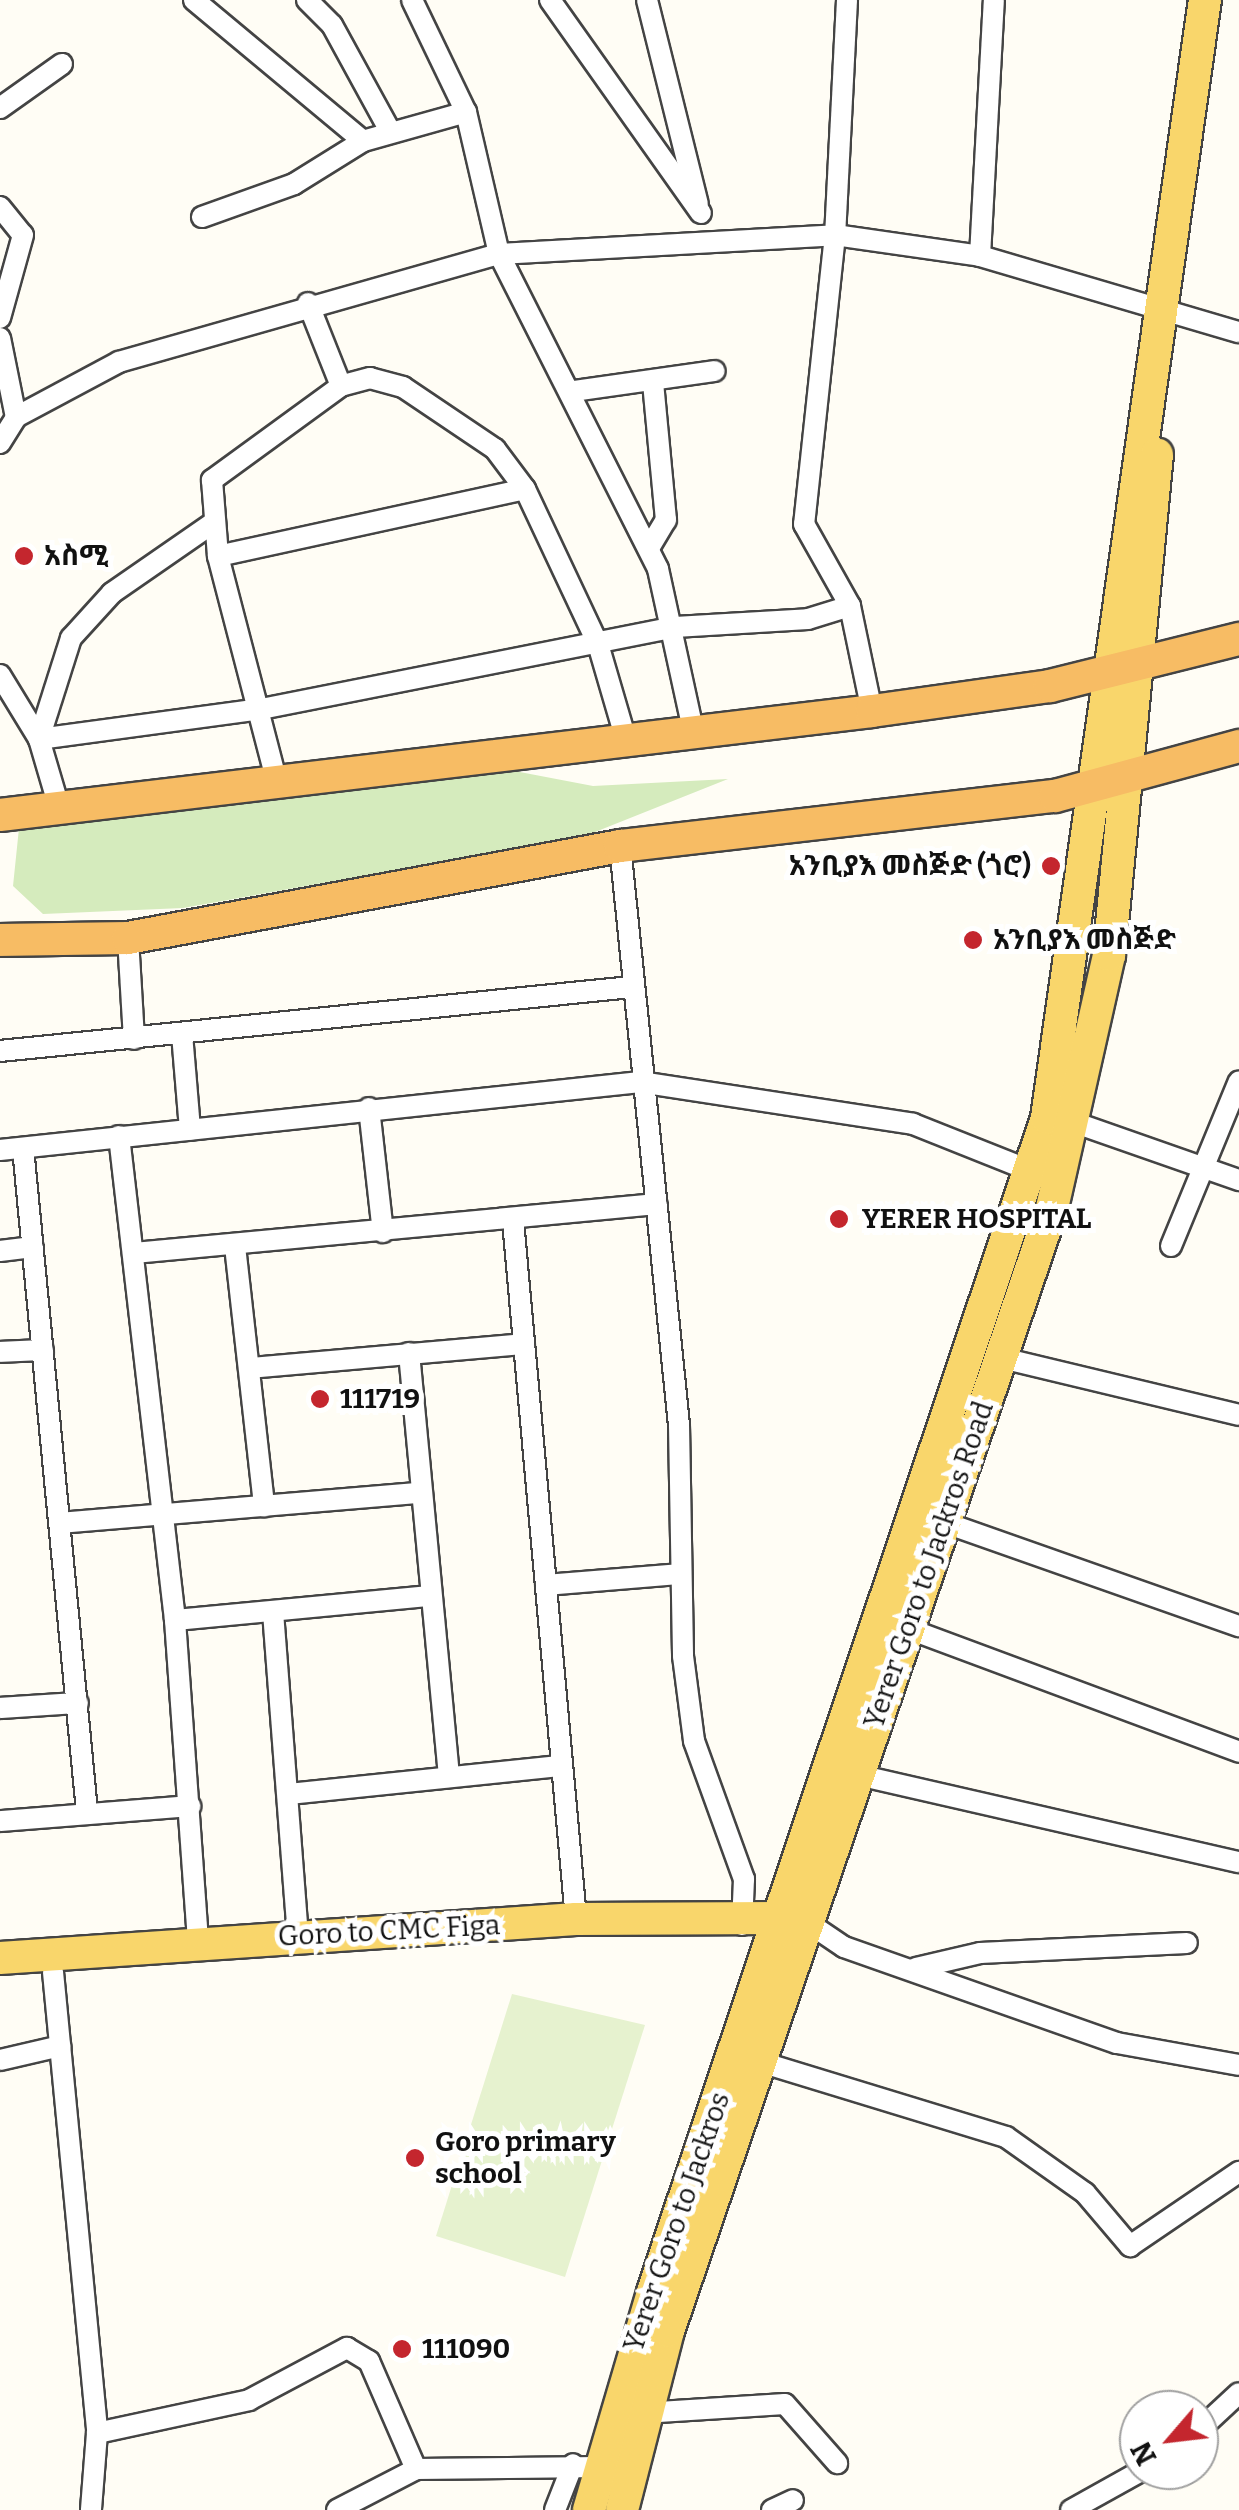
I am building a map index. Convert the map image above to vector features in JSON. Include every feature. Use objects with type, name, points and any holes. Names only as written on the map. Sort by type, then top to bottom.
[{"type":"highway","points":[[0,815],[872,711],[1122,666],[1239,638]]},
{"type":"highway","points":[[0,940],[128,938],[620,846],[1095,785],[1239,746]]},
{"type":"main road","points":[[622,2510],[643,2413],[764,2063],[798,1932],[1031,1170],[1057,1072],[1095,785],[1122,666],[1169,316],[1205,0]]},
{"type":"main road","points":[[1169,316],[1227,0]]},
{"type":"main road","name":"Yerer Goro to Jackros Road","points":[[798,1932],[909,1630],[998,1357],[1052,1208],[1106,977],[1130,776],[1122,666]]},
{"type":"main road","name":"Goro to CMC Figa","points":[[0,1958],[576,1919],[742,1924]]},
{"type":"main road","points":[[0,1975],[742,1924],[798,1932]]},
{"type":"main road","name":"Yerer Goro to Jackros","points":[[589,2510],[587,2466],[798,1932]]},
{"type":"street","points":[[194,0],[363,141]]},
{"type":"street","points":[[306,0],[332,25],[389,129]]},
{"type":"street","points":[[412,0],[466,112],[500,254],[574,390],[649,548],[675,627],[694,734]]},
{"type":"street","points":[[550,0],[701,214]]},
{"type":"street","points":[[647,0],[707,240]]},
{"type":"street","points":[[846,0],[835,235],[804,524],[850,606],[872,711]]},
{"type":"street","points":[[980,256],[994,0]]},
{"type":"street","points":[[0,108],[62,64]]},
{"type":"street","points":[[202,217],[294,184],[389,129],[466,112]]},
{"type":"street","points":[[0,207],[23,234],[0,318]]},
{"type":"street","points":[[0,444],[16,418],[119,362],[308,303],[500,254],[835,235],[980,256],[1169,316],[1239,332]]},
{"type":"street","points":[[308,303],[341,386]]},
{"type":"street","points":[[0,338],[16,418]]},
{"type":"street","points":[[574,390],[654,383],[715,371]]},
{"type":"street","points":[[277,782],[218,556],[212,480],[341,386],[370,378],[403,386],[495,448],[525,489],[598,644],[627,743]]},
{"type":"street","points":[[649,548],[666,520],[654,383]]},
{"type":"street","points":[[218,556],[525,489]]},
{"type":"street","points":[[40,740],[71,638],[112,593],[213,523]]},
{"type":"street","points":[[40,740],[261,709],[675,627],[808,619],[850,606]]},
{"type":"street","points":[[0,675],[40,740],[59,807]]},
{"type":"street","points":[[620,846],[640,1082],[680,1425],[681,1574],[694,1741],[741,1869],[742,1924]]},
{"type":"street","points":[[128,938],[134,1038]]},
{"type":"street","points":[[0,1050],[631,987]]},
{"type":"street","points":[[182,1034],[190,1130]]},
{"type":"street","points":[[1172,1246],[1239,1081]]},
{"type":"street","points":[[0,1150],[640,1082],[913,1124],[1031,1170]]},
{"type":"street","points":[[368,1108],[383,1232]]},
{"type":"street","points":[[1073,1122],[1239,1180]]},
{"type":"street","points":[[119,1136],[174,1620],[198,1944]]},
{"type":"street","points":[[23,1148],[87,1812]]},
{"type":"street","points":[[134,1252],[234,1246],[657,1204]]},
{"type":"street","points":[[513,1220],[576,1919]]},
{"type":"street","points":[[234,1246],[264,1506]]},
{"type":"street","points":[[0,1250],[34,1248]]},
{"type":"street","points":[[250,1368],[524,1344]]},
{"type":"street","points":[[0,1352],[44,1350]]},
{"type":"street","points":[[408,1353],[428,1596],[449,1777]]},
{"type":"street","points":[[998,1357],[1239,1415]]},
{"type":"street","points":[[60,1523],[419,1493]]},
{"type":"street","points":[[943,1522],[1239,1626]]},
{"type":"street","points":[[546,1585],[681,1574]]},
{"type":"street","points":[[174,1620],[428,1596]]},
{"type":"street","points":[[272,1612],[298,1936]]},
{"type":"street","points":[[909,1630],[1239,1752]]},
{"type":"street","points":[[0,1708],[78,1702]]},
{"type":"street","points":[[289,1794],[562,1766]]},
{"type":"street","points":[[858,1775],[1239,1862]]},
{"type":"street","points":[[0,1821],[190,1806]]},
{"type":"street","points":[[798,1932],[916,1968],[1117,2043],[1239,2065]]},
{"type":"street","points":[[916,1968],[980,1954],[1187,1943]]},
{"type":"street","points":[[53,1972],[98,2433],[91,2510]]},
{"type":"street","points":[[0,2060],[60,2046]]},
{"type":"street","points":[[764,2063],[1006,2136],[1085,2193],[1130,2246],[1239,2172]]},
{"type":"street","points":[[98,2433],[248,2400],[347,2348],[368,2361],[416,2469]]},
{"type":"street","points":[[1219,2412],[1239,2393]]},
{"type":"street","points":[[643,2413],[785,2404],[837,2463]]},
{"type":"street","points":[[337,2510],[416,2469],[587,2466]]},
{"type":"street","points":[[554,2510],[587,2466]]},
{"type":"street","points":[[1071,2510],[1119,2483]]},
{"type":"street","points":[[772,2510],[793,2500]]},
{"type":"green space","points":[[489,766],[593,786],[728,779],[585,836],[183,908],[43,914],[13,886],[19,828]]},
{"type":"green space","points":[[512,1994],[645,2025],[565,2277],[436,2236]]},
{"type":"place","name":"አስሚ","points":[[24,556]]},
{"type":"place","name":"አንቢያእ መስጅድ (ጎሮ)","points":[[1051,866]]},
{"type":"place","name":"አንቢያእ መስጅድ","points":[[973,940]]},
{"type":"place","name":"YERER HOSPITAL","points":[[839,1219]]},
{"type":"place","name":"111719","points":[[320,1399]]},
{"type":"place","name":"Goro primary school","points":[[415,2158]]},
{"type":"place","name":"111090","points":[[402,2349]]}]
